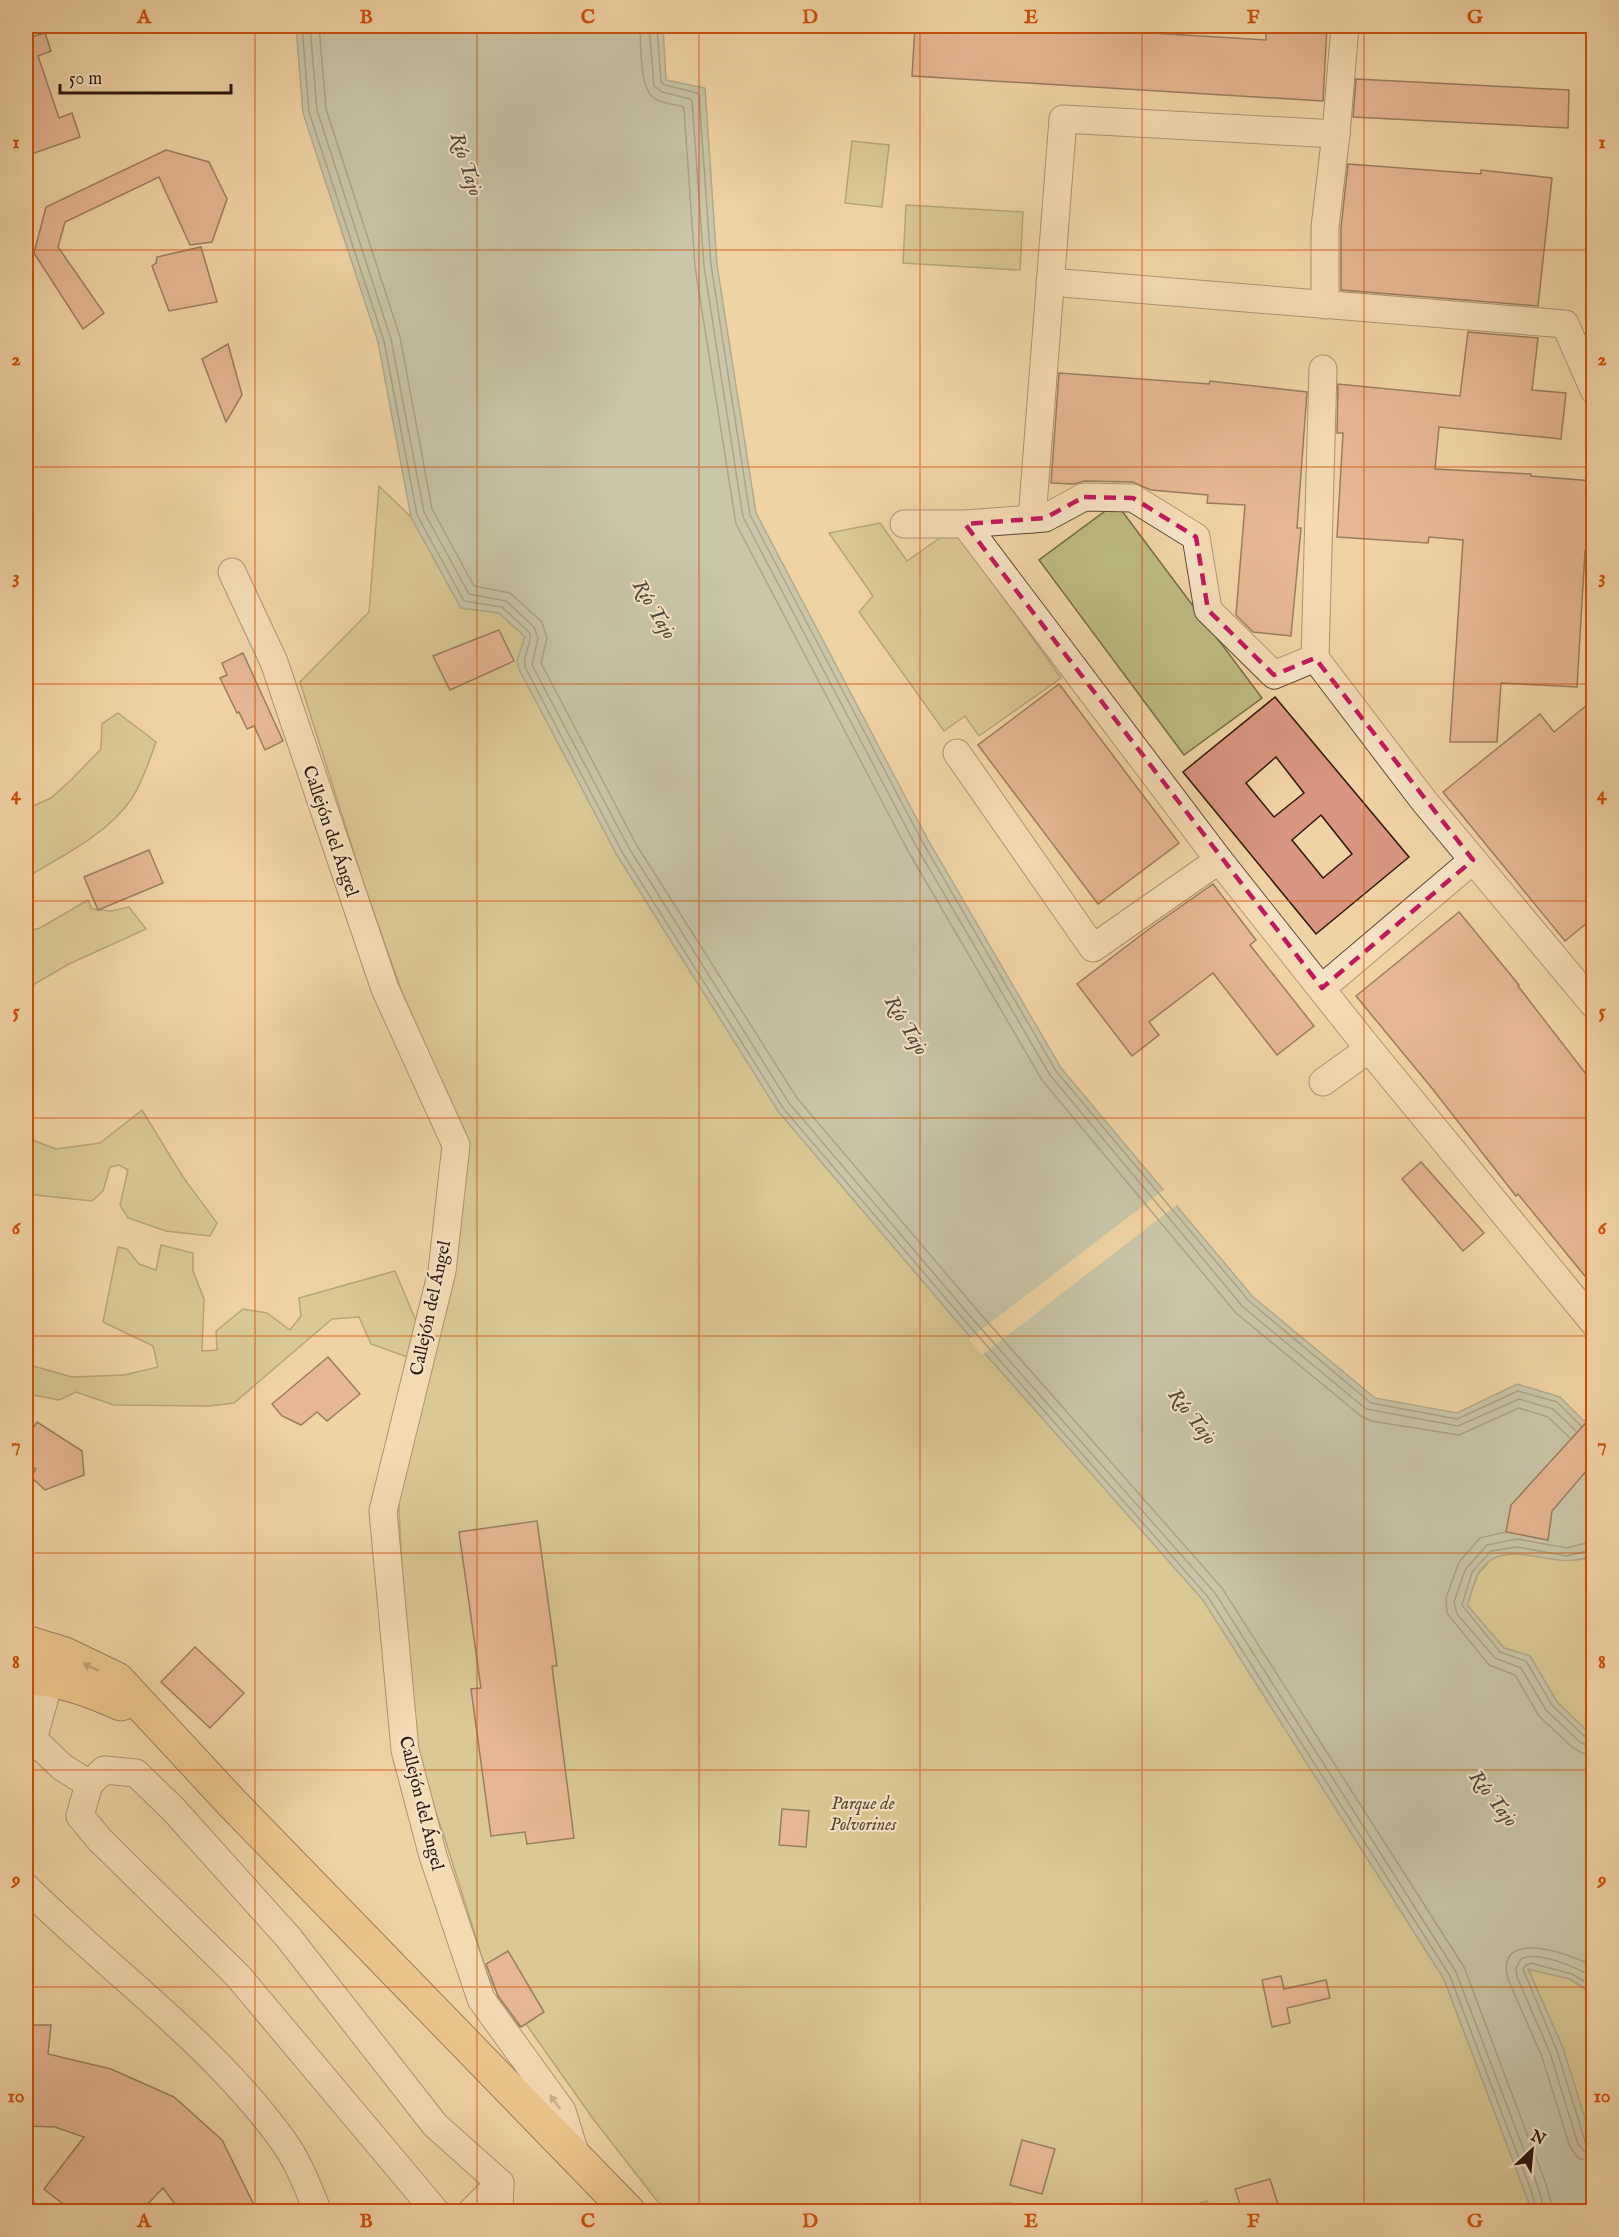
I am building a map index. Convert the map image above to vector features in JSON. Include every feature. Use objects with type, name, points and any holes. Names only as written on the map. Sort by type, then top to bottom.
[{"type":"main road","points":[[26,1642],[65,1654],[117,1679],[151,1718],[629,2211]]},
{"type":"main road","points":[[38,1679],[88,1689],[151,1718]]},
{"type":"street","points":[[1325,305],[1325,227],[1345,26]]},
{"type":"street","points":[[1032,519],[1063,118],[1336,134]]},
{"type":"street","points":[[1050,282],[1565,324],[1593,390]]},
{"type":"street","points":[[1323,369],[1315,658],[1420,796],[1593,1005]]},
{"type":"street","points":[[904,524],[965,524],[1045,518],[1084,497],[1133,498],[1196,537],[1208,610],[1274,675],[1315,658]]},
{"type":"street","points":[[965,524],[1219,860],[1369,1049],[1593,1323]]},
{"type":"street","name":"Callejón del Ángel","points":[[232,572],[274,662],[385,989],[456,1145],[442,1271],[383,1511],[405,1750],[433,1856],[481,1999],[562,2111],[576,2156]]},
{"type":"street","points":[[957,753],[1093,948],[1219,860]]},
{"type":"street","points":[[1322,988],[1473,860]]},
{"type":"street","points":[[1323,1082],[1369,1049]]},
{"type":"street","points":[[38,1679],[29,1745],[89,1784]]},
{"type":"street","points":[[436,2211],[238,1976],[100,1840],[80,1816],[89,1784],[104,1770],[136,1773],[174,1810],[288,1937],[435,2125],[500,2183],[500,2211]]},
{"type":"street","points":[[26,1887],[56,1917],[230,2074],[285,2143],[302,2172],[318,2211]]},
{"type":"street","points":[[451,2027],[481,1999]]},
{"type":"street","points":[[471,2211],[500,2183]]},
{"type":"highlighted area","points":[[1084,497],[1133,498],[1196,537],[1208,610],[1274,675],[1315,658],[1473,860],[1322,988],[965,524],[1045,518]]},
{"type":"green space","points":[[852,141],[889,145],[882,207],[845,203]]},
{"type":"green space","points":[[906,205],[1023,212],[1020,270],[903,263]]},
{"type":"green space","name":"Parque de Polvorines","points":[[379,486],[411,517],[461,608],[499,613],[525,637],[518,661],[519,669],[617,855],[778,1111],[960,1325],[1203,1600],[1444,1979],[1532,2211],[1211,2212],[1207,2201],[1175,2212],[1027,2211],[1011,2203],[962,2204],[952,2212],[665,2211],[594,2120],[526,2024],[520,2027],[506,2011],[488,1976],[444,1836],[411,1742],[398,1490],[466,1141],[402,992],[365,888],[300,682],[369,612]]},
{"type":"green space","points":[[1116,503],[1262,698],[1184,755],[1039,560]]},
{"type":"green space","points":[[880,523],[907,561],[954,528],[1061,678],[979,736],[965,716],[944,731],[859,612],[873,596],[829,533]]},
{"type":"green space","points":[[118,713],[156,742],[136,791],[123,810],[100,832],[59,859],[26,876],[26,809],[51,798],[101,749],[102,724]]},
{"type":"green space","points":[[88,900],[92,909],[111,911],[129,907],[146,929],[69,964],[26,989],[26,932],[40,928]]},
{"type":"green space","points":[[142,1110],[183,1177],[217,1223],[210,1236],[166,1231],[128,1218],[120,1205],[128,1170],[119,1165],[110,1167],[103,1191],[92,1201],[26,1194],[26,1132],[35,1141],[56,1149],[100,1143]]},
{"type":"green space","points":[[161,1245],[193,1253],[193,1271],[204,1299],[202,1351],[217,1350],[216,1331],[243,1309],[267,1313],[290,1330],[301,1316],[299,1298],[395,1271],[416,1321],[410,1358],[371,1344],[359,1317],[332,1319],[234,1403],[209,1406],[114,1405],[76,1392],[59,1400],[33,1395],[26,1399],[26,1364],[72,1377],[124,1375],[158,1367],[153,1346],[103,1322],[118,1247],[127,1249],[139,1264],[156,1270]]},
{"type":"green space","points":[[1516,1553],[1586,1559],[1593,1554],[1593,1731],[1588,1732],[1557,1702],[1530,1656],[1504,1648],[1467,1605],[1478,1574],[1493,1557]]},
{"type":"green space","points":[[1528,1969],[1570,1979],[1593,1994],[1593,2151],[1563,2048]]},
{"type":"water","name":"Río Tajo","points":[[296,26],[663,26],[666,80],[705,88],[717,265],[756,513],[928,840],[1061,1068],[1253,1297],[1375,1398],[1457,1413],[1517,1384],[1560,1397],[1584,1421],[1593,1411],[1593,1554],[1579,1560],[1517,1554],[1502,1555],[1489,1561],[1478,1574],[1467,1605],[1504,1648],[1530,1656],[1557,1702],[1588,1732],[1593,1731],[1593,1994],[1570,1979],[1528,1969],[1563,2048],[1588,2128],[1593,2151],[1593,2211],[1532,2211],[1444,1979],[1203,1600],[960,1325],[778,1111],[617,855],[519,669],[517,661],[525,637],[499,613],[461,608],[411,517],[378,342],[303,113]]},
{"type":"pier","points":[[1165,1189],[1178,1204],[982,1355],[969,1339]]},
{"type":"building","points":[[915,26],[1019,26],[1090,30],[1090,26],[1152,26],[1152,33],[1266,40],[1266,26],[1327,26],[1323,101],[912,76]]},
{"type":"building","points":[[28,29],[31,37],[45,33],[51,51],[38,56],[59,118],[72,113],[80,137],[26,156],[26,30]]},
{"type":"building","points":[[1356,79],[1569,90],[1568,128],[1353,117]]},
{"type":"building","points":[[166,150],[209,162],[227,199],[212,242],[190,245],[159,177],[65,222],[58,247],[104,313],[83,329],[34,253],[46,207]]},
{"type":"building","points":[[1348,164],[1481,174],[1481,170],[1552,178],[1538,306],[1341,290],[1341,228]]},
{"type":"building","points":[[201,247],[217,302],[169,311],[152,266],[156,263],[157,257]]},
{"type":"building","points":[[1468,332],[1538,338],[1532,390],[1566,393],[1561,439],[1439,427],[1435,469],[1531,474],[1531,476],[1593,481],[1593,552],[1585,551],[1577,687],[1501,683],[1497,742],[1450,742],[1463,540],[1429,537],[1428,543],[1337,537],[1343,433],[1337,433],[1338,384],[1460,396]]},
{"type":"building","points":[[228,344],[242,395],[226,422],[202,359]]},
{"type":"building","points":[[1059,373],[1209,384],[1210,381],[1307,392],[1297,528],[1301,528],[1291,636],[1253,632],[1236,615],[1245,505],[1207,503],[1208,495],[1151,490],[1133,482],[1051,483]]},
{"type":"building","points":[[499,630],[514,661],[450,690],[433,656]]},
{"type":"building","points":[[243,653],[283,741],[265,750],[254,726],[247,729],[239,712],[237,713],[220,678],[227,675],[222,663]]},
{"type":"building","points":[[1059,684],[1179,843],[1098,904],[978,745]]},
{"type":"building","points":[[1275,697],[1409,857],[1316,934],[1183,772]],"holes":[[[1276,757],[1304,793],[1274,817],[1246,783]],[[1321,815],[1352,854],[1323,878],[1292,840]]]},
{"type":"building","points":[[1593,700],[1593,918],[1565,941],[1443,792],[1540,714],[1554,732]]},
{"type":"building","points":[[149,850],[163,883],[98,910],[84,877]]},
{"type":"building","points":[[1213,884],[1256,940],[1250,945],[1314,1026],[1277,1055],[1213,973],[1149,1022],[1159,1035],[1132,1056],[1077,984]]},
{"type":"building","points":[[1459,912],[1519,985],[1593,1083],[1593,1286],[1518,1194],[1516,1196],[1356,996]]},
{"type":"building","points":[[1421,1162],[1484,1233],[1463,1251],[1402,1179]]},
{"type":"building","points":[[328,1357],[360,1394],[327,1421],[317,1412],[301,1425],[282,1416],[272,1404]]},
{"type":"building","points":[[1593,1415],[1593,1463],[1552,1511],[1548,1540],[1506,1532],[1511,1505]]},
{"type":"building","points":[[37,1422],[82,1451],[84,1475],[45,1490],[31,1477],[36,1469],[26,1463],[26,1439]]},
{"type":"building","points":[[537,1521],[557,1666],[552,1666],[574,1838],[527,1844],[525,1832],[491,1836],[471,1689],[481,1688],[459,1532]]},
{"type":"building","points":[[195,1647],[244,1693],[210,1728],[161,1682]]},
{"type":"building","points":[[782,1809],[809,1811],[806,1847],[779,1845]]},
{"type":"building","points":[[508,1951],[544,2012],[521,2027],[498,1996],[486,1964]]},
{"type":"building","points":[[1281,1976],[1284,1989],[1326,1980],[1330,1998],[1287,2008],[1290,2023],[1272,2027],[1262,1980]]},
{"type":"building","points":[[26,2025],[51,2025],[48,2054],[111,2069],[174,2097],[222,2140],[257,2211],[180,2211],[163,2188],[141,2211],[72,2211],[44,2189],[84,2137],[55,2127],[26,2126]]},
{"type":"building","points":[[1022,2140],[1055,2149],[1042,2194],[1010,2185]]},
{"type":"building","points":[[1270,2179],[1280,2211],[1242,2211],[1235,2189]]}]
